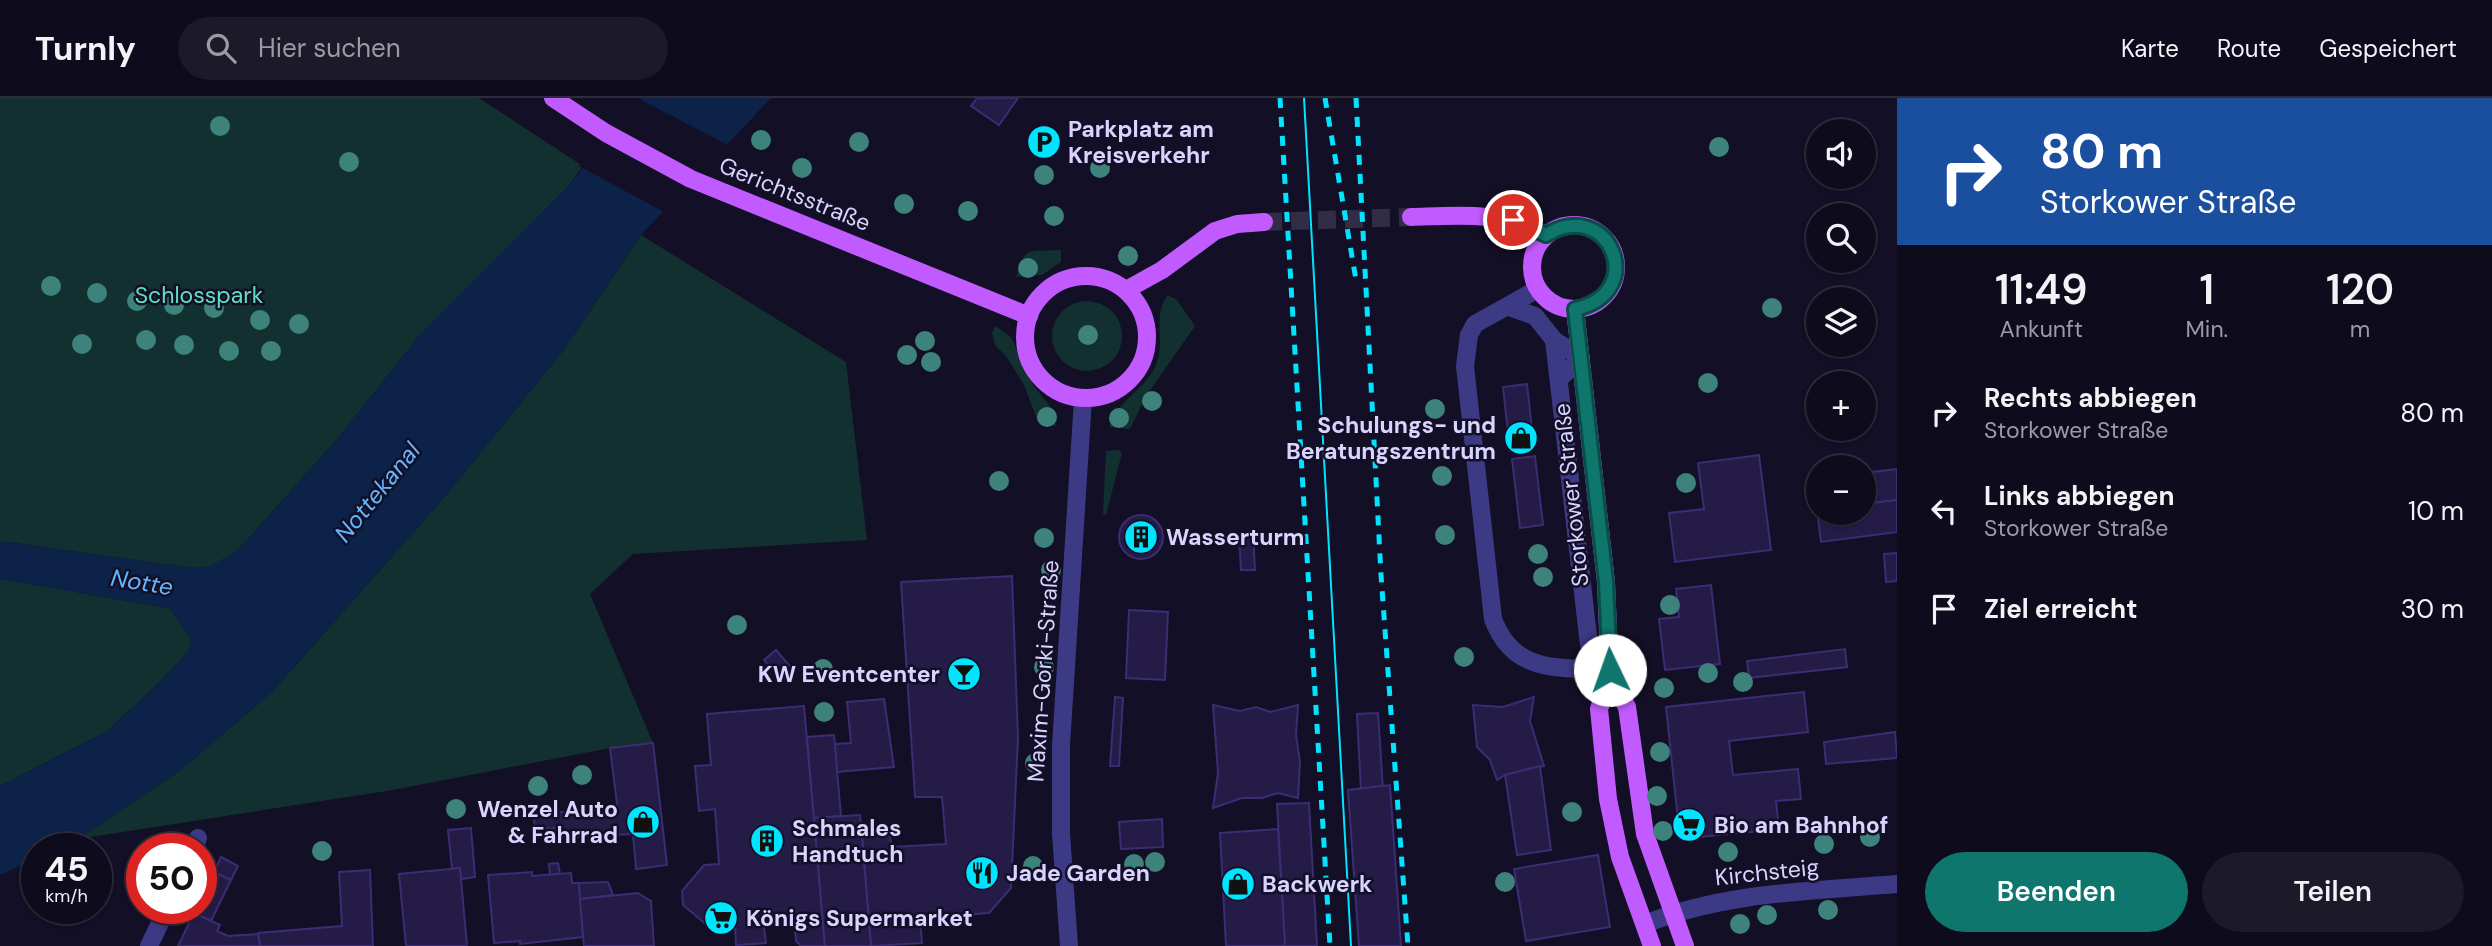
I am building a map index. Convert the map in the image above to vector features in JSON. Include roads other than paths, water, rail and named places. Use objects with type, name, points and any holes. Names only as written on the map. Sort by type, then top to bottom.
[{"type":"main road","name":"Gerichtsstraße","points":[[553,98],[606,133],[691,179],[1029,316]]},
{"type":"main road","points":[[1411,217],[1472,215],[1513,220],[1546,235]]},
{"type":"main road","points":[[1126,290],[1162,270],[1215,231],[1237,224],[1264,222]]},
{"type":"main road","points":[[1583,226],[1606,240],[1613,251],[1615,278],[1600,300],[1575,309],[1560,307],[1538,289],[1532,261],[1546,235],[1558,228],[1583,226]]},
{"type":"main road","points":[[1096,276],[1126,290],[1137,302],[1146,323],[1147,345],[1136,373],[1119,388],[1098,397],[1083,399],[1052,388],[1031,364],[1026,348],[1029,316],[1048,289],[1063,280],[1096,276]]},
{"type":"main road","name":"Storkower Straße","points":[[1575,309],[1606,582],[1610,673],[1599,709],[1612,830],[1653,946]]},
{"type":"main road","name":"Storkower Straße","points":[[1610,673],[1627,706],[1645,834],[1685,946]]},
{"type":"street","points":[[1538,289],[1509,307],[1491,312],[1475,324],[1469,335],[1465,366],[1493,619],[1500,638],[1514,654],[1536,664],[1610,673]]},
{"type":"street","points":[[1509,307],[1535,316],[1554,340],[1581,358],[1559,379]]},
{"type":"street","points":[[1554,340],[1589,645],[1610,673]]},
{"type":"street","name":"Maxim-Gorki-Straße","points":[[1069,946],[1061,834],[1061,745],[1083,399]]},
{"type":"street","points":[[1553,666],[1570,658],[1578,646],[1586,623]]},
{"type":"street","name":"Kirchsteig","points":[[1645,924],[1675,912],[1716,901],[1897,884]]},
{"type":"street","points":[[149,946],[159,924]]},
{"type":"water","points":[[642,98],[771,98],[641,235],[562,352],[442,500],[272,692],[182,769],[87,833],[21,833],[21,865],[0,875],[0,786],[106,732],[160,682],[188,652],[192,641],[169,608],[0,579],[0,541],[192,568],[211,566],[240,548],[339,437],[423,331],[569,185]]},
{"type":"tunnel","points":[[1264,222],[1411,217]]},
{"type":"tram line","points":[[1304,98],[1351,946]]},
{"type":"railway","points":[[1280,98],[1330,946]]},
{"type":"railway","points":[[1325,98],[1356,280]]},
{"type":"railway","points":[[1356,98],[1381,575],[1408,946]]},
{"type":"place","name":"Parkplatz am Kreisverkehr","points":[[1044,142]]},
{"type":"place","name":"Schulungs- und Beratungszentrum","points":[[1521,438]]},
{"type":"place","name":"Wasserturm","points":[[1141,537]]},
{"type":"place","name":"KW Eventcenter","points":[[964,674]]},
{"type":"place","name":"Wenzel Auto & Fahrrad","points":[[643,822]]},
{"type":"place","name":"Bio am Bahnhof","points":[[1689,825]]},
{"type":"place","name":"Schmales Handtuch","points":[[767,841]]},
{"type":"place","name":"Jade Garden","points":[[982,873]]},
{"type":"place","name":"Backwerk","points":[[1238,884]]},
{"type":"place","name":"Königs Supermarket","points":[[721,918]]},
{"type":"park label","name":"Schlosspark","points":[[199,295]]},
{"type":"water label","name":"Nottekanal","points":[[377,492]]},
{"type":"water label","name":"Notte","points":[[142,582]]}]
